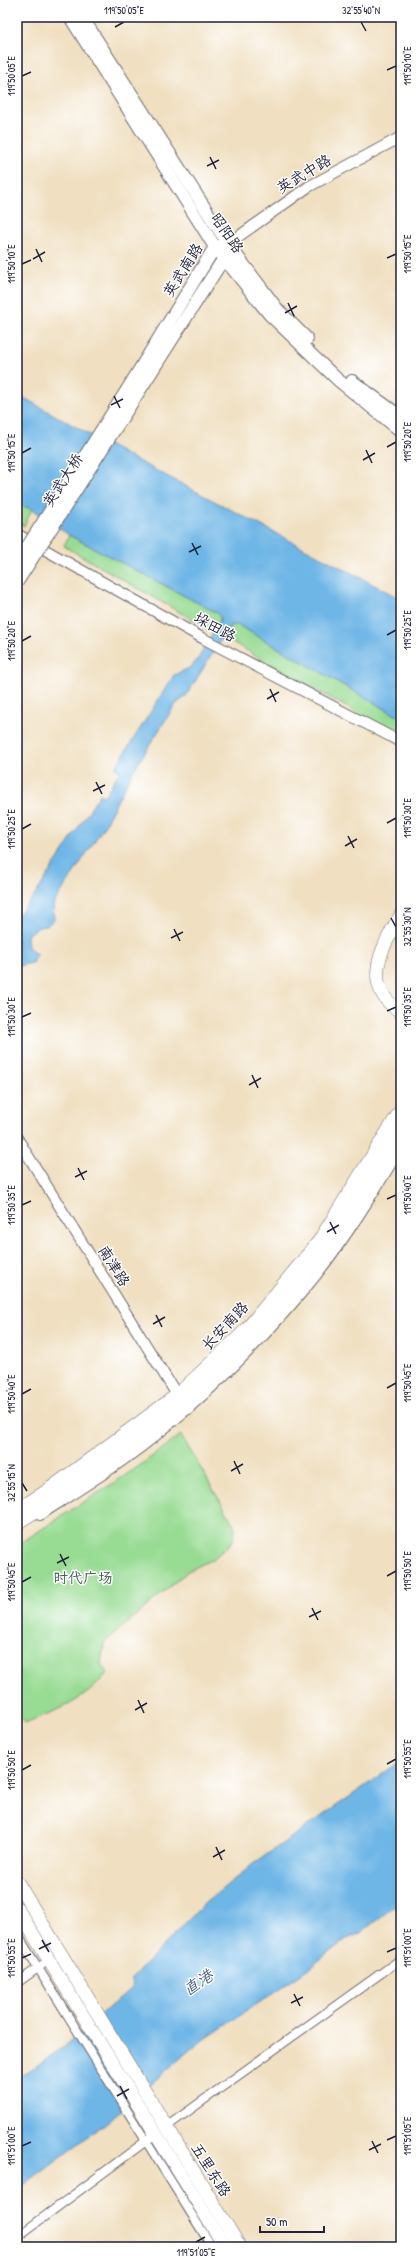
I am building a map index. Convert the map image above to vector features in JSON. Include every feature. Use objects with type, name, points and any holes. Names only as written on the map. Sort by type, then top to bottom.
[{"type":"main road","name":"昭阳路","points":[[70,17],[215,247],[270,315],[338,380],[401,431]]},
{"type":"main road","name":"昭阳路","points":[[82,17],[228,244],[278,310],[344,375],[401,417]]},
{"type":"main road","name":"英武南路","points":[[228,244],[224,258],[131,393],[215,247],[228,244]]},
{"type":"main road","name":"英武大桥","points":[[17,563],[131,393]]},
{"type":"main road","name":"英武大桥","points":[[17,582],[131,393]]},
{"type":"main road","points":[[401,915],[389,933],[376,969],[380,992],[390,1006],[401,1012]]},
{"type":"main road","name":"长安南路","points":[[17,1510],[183,1402],[246,1330],[319,1241],[401,1110]]},
{"type":"main road","name":"长安南路","points":[[17,1523],[112,1459],[183,1402],[252,1336],[295,1288],[358,1201],[401,1130]]},
{"type":"main road","points":[[17,1882],[55,1955],[79,2007]]},
{"type":"main road","points":[[17,1908],[55,1955]]},
{"type":"main road","name":"五里东路","points":[[79,2007],[225,2247]]},
{"type":"main road","name":"五里东路","points":[[156,2134],[240,2247]]},
{"type":"street","name":"英武中路","points":[[228,244],[308,187],[401,137]]},
{"type":"street","name":"垛田路","points":[[17,534],[204,639],[401,742]]},
{"type":"street","name":"南津路","points":[[17,1138],[183,1402]]},
{"type":"street","points":[[17,1530],[117,1465],[164,1430],[183,1402],[258,1343],[306,1288],[363,1211],[401,1149]]},
{"type":"street","points":[[17,1934],[38,1967],[79,2007]]},
{"type":"street","points":[[17,1982],[55,1955]]},
{"type":"street","points":[[17,2237],[156,2134],[401,1959]]},
{"type":"street","points":[[156,2134],[212,2247]]},
{"type":"green space","points":[[17,504],[32,509],[24,526],[17,522]]},
{"type":"green space","points":[[69,535],[220,614],[220,621],[214,632],[64,546]]},
{"type":"green space","points":[[233,624],[238,625],[401,718],[401,738],[223,637]]},
{"type":"green space","name":"时代广场","points":[[181,1435],[235,1528],[233,1541],[213,1559],[188,1571],[104,1643],[101,1664],[107,1673],[89,1692],[60,1709],[25,1723],[17,1711],[17,1545],[135,1469]]},
{"type":"water","points":[[17,394],[119,451],[401,599],[401,718],[238,625],[230,625],[186,696],[175,705],[132,773],[103,828],[53,905],[54,919],[47,926],[39,927],[27,935],[28,947],[37,955],[32,963],[17,966],[17,916],[35,895],[100,794],[104,796],[120,771],[115,768],[174,675],[191,667],[198,659],[221,618],[217,613],[69,535],[32,509],[17,504]]},
{"type":"water","name":"直港","points":[[401,1761],[401,1901],[359,1934],[345,1940],[303,1973],[192,2048],[106,2123],[17,2190],[17,2079],[64,2047],[131,1988],[132,1978],[205,1903],[253,1864]]}]
